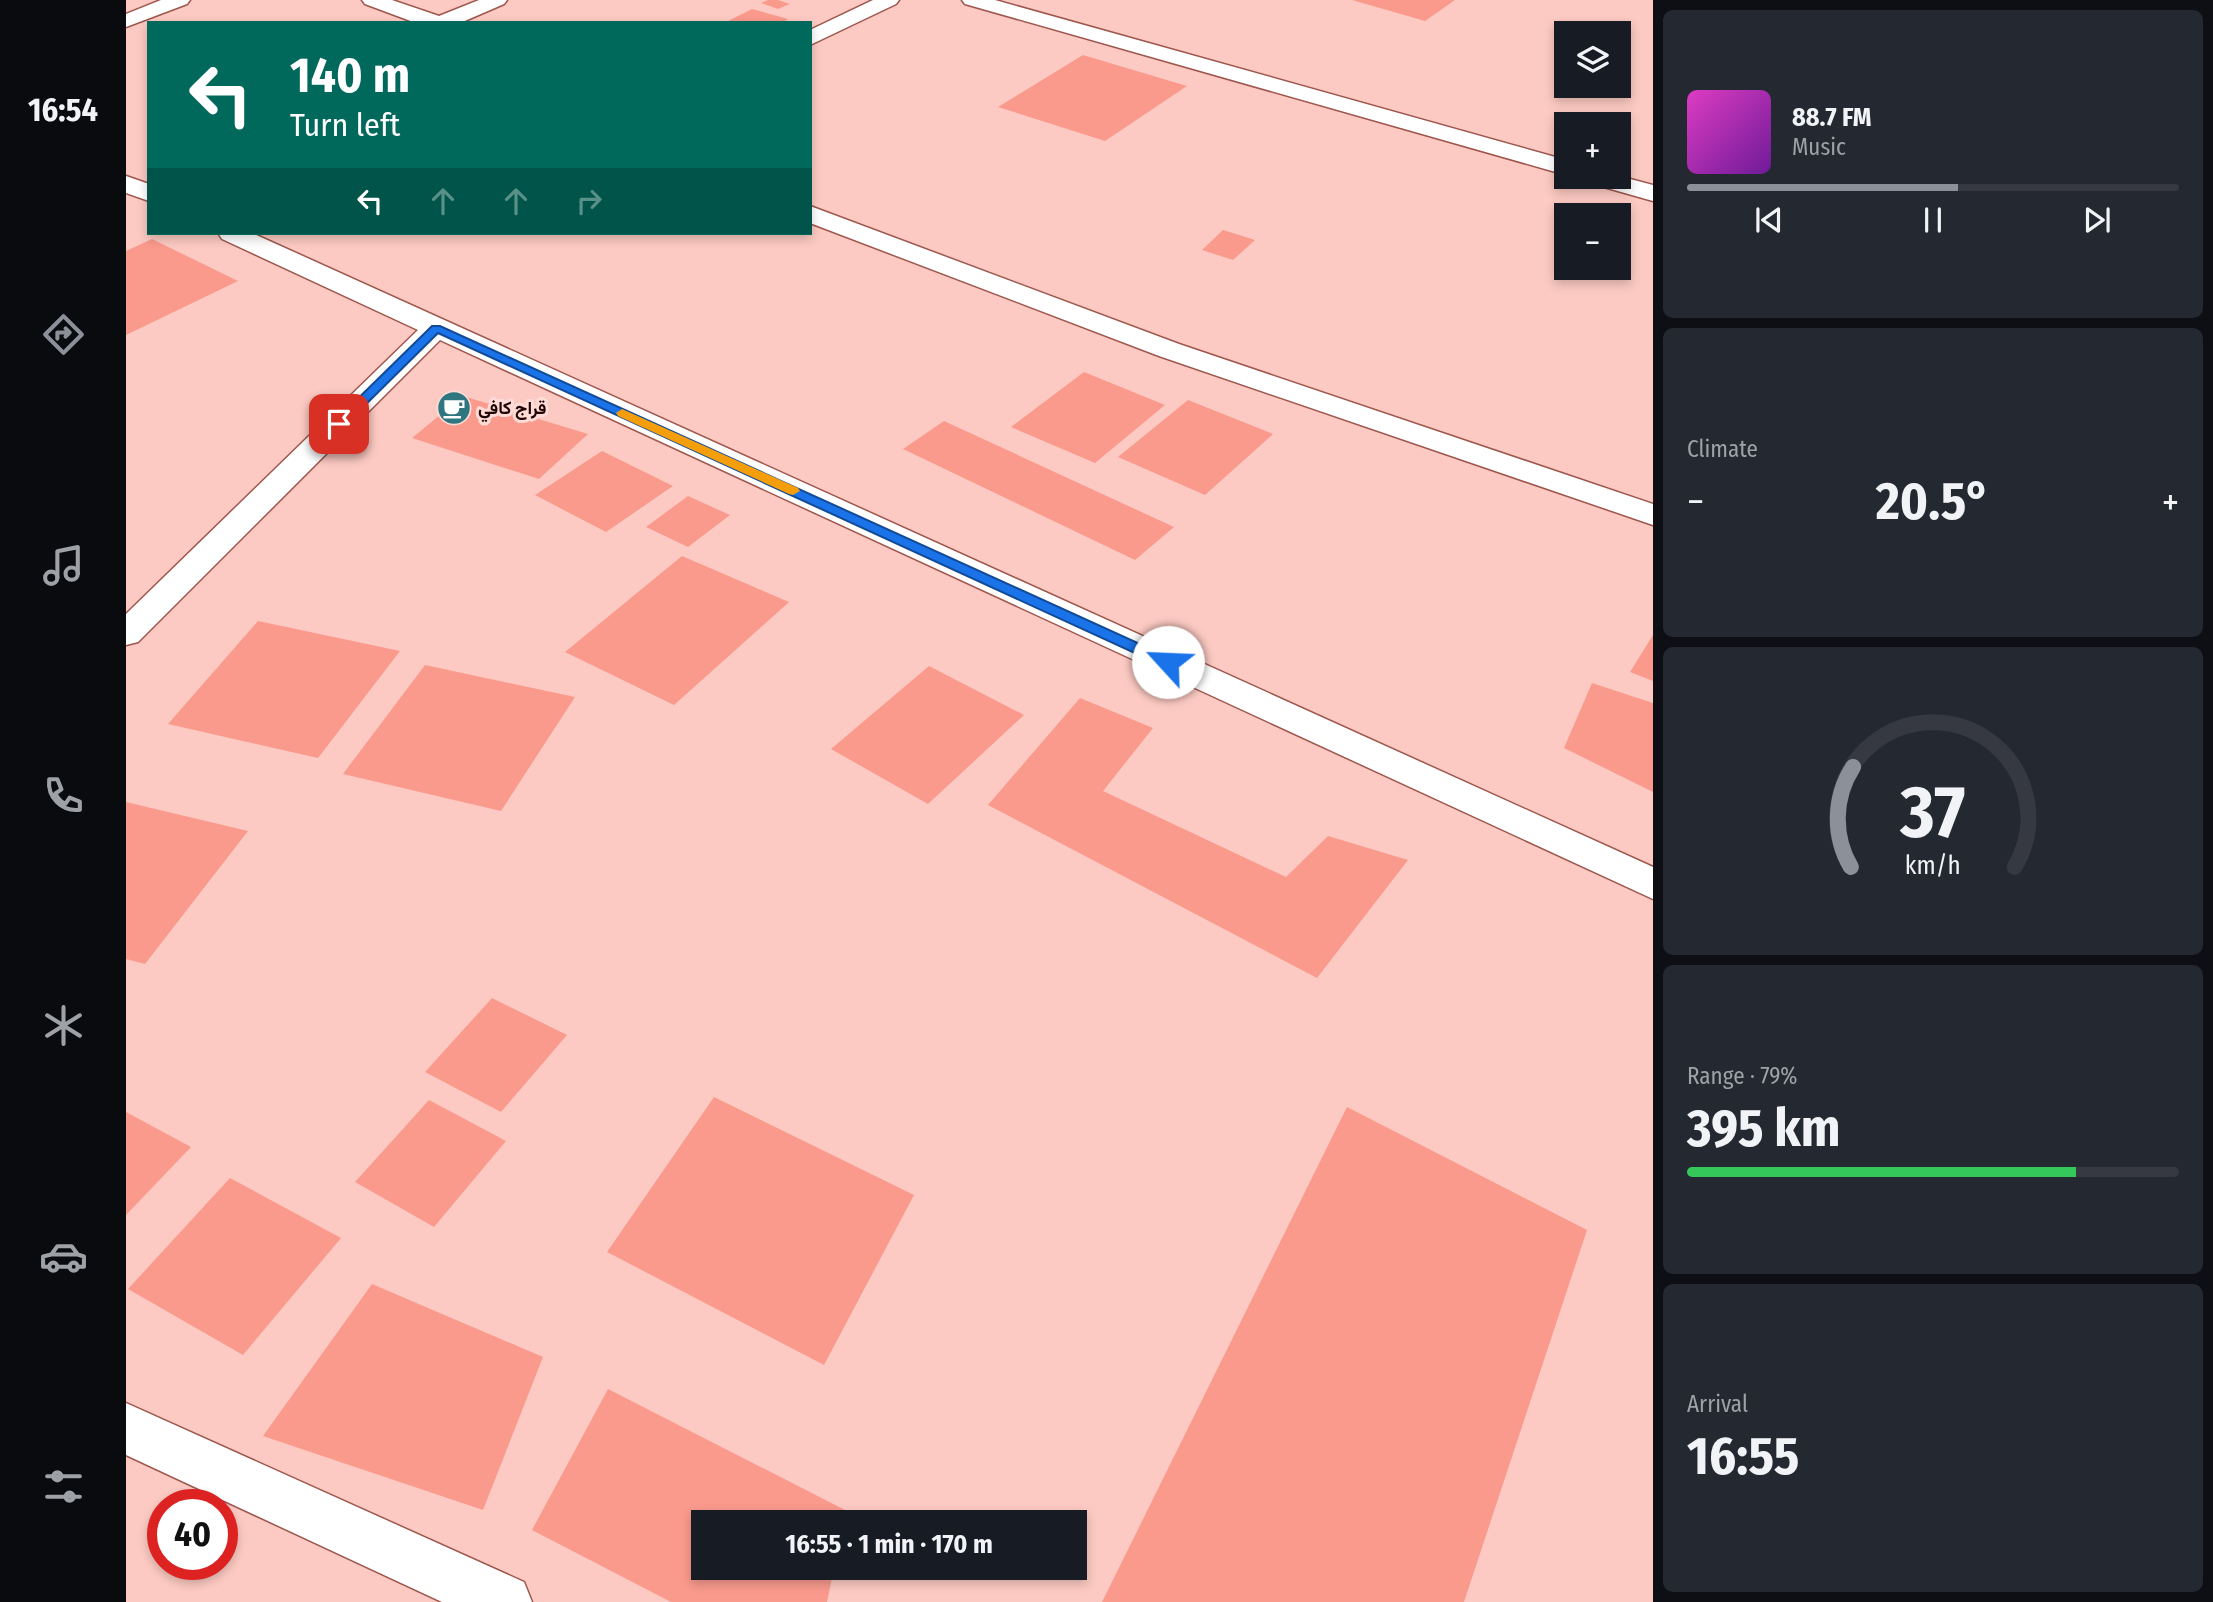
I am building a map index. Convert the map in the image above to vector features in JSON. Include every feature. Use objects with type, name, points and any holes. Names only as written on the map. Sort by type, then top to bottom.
[{"type":"street","points":[[126,21],[180,0]]},
{"type":"street","points":[[372,0],[433,21]]},
{"type":"street","points":[[444,21],[497,0]]},
{"type":"street","points":[[812,38],[889,0]]},
{"type":"street","points":[[972,0],[1554,166]]},
{"type":"street","points":[[126,183],[147,193]]},
{"type":"street","points":[[1631,187],[1653,193]]},
{"type":"street","points":[[812,215],[1182,354],[1653,515]]},
{"type":"street","points":[[235,235],[1653,884]]},
{"type":"street","points":[[126,634],[436,328]]},
{"type":"street","points":[[126,1428],[504,1602]]},
{"type":"building","points":[[768,0],[790,4],[778,9],[761,3]]},
{"type":"building","points":[[1352,0],[1455,0],[1425,21]]},
{"type":"building","points":[[752,9],[788,19],[785,21],[728,21]]},
{"type":"building","points":[[1083,55],[1187,86],[1105,141],[998,107]]},
{"type":"building","points":[[1223,230],[1255,240],[1233,260],[1202,250]]},
{"type":"building","points":[[152,239],[238,281],[126,335],[126,251]]},
{"type":"building","points":[[1084,372],[1165,405],[1095,463],[1011,427]]},
{"type":"building","points":[[463,396],[588,434],[539,479],[412,438]]},
{"type":"building","points":[[1188,400],[1273,434],[1205,495],[1118,457]]},
{"type":"building","points":[[944,421],[1174,527],[1135,560],[903,449]]},
{"type":"building","points":[[602,451],[673,486],[606,532],[535,495]]},
{"type":"building","points":[[688,496],[730,515],[688,547],[646,527]]},
{"type":"building","points":[[682,556],[789,602],[674,705],[565,652]]},
{"type":"building","points":[[258,621],[400,651],[318,758],[168,724]]},
{"type":"building","points":[[1653,635],[1653,681],[1630,672]]},
{"type":"building","points":[[425,665],[575,697],[501,811],[343,774]]},
{"type":"building","points":[[929,666],[1024,715],[928,804],[831,749]]},
{"type":"building","points":[[1592,683],[1653,703],[1653,792],[1564,748]]},
{"type":"building","points":[[1080,698],[1153,728],[1103,791],[1286,877],[1328,836],[1408,860],[1317,978],[988,805]]},
{"type":"building","points":[[126,802],[248,831],[145,964],[126,959]]},
{"type":"building","points":[[492,998],[567,1035],[501,1112],[425,1072]]},
{"type":"building","points":[[714,1097],[914,1195],[824,1365],[607,1252]]},
{"type":"building","points":[[429,1100],[506,1141],[434,1227],[355,1182]]},
{"type":"building","points":[[1347,1107],[1587,1230],[1464,1602],[1102,1602]]},
{"type":"building","points":[[126,1112],[191,1147],[126,1215]]},
{"type":"building","points":[[230,1178],[341,1238],[243,1355],[128,1289]]},
{"type":"building","points":[[372,1284],[543,1357],[483,1510],[263,1436]]},
{"type":"building","points":[[608,1389],[845,1510],[691,1510],[691,1580],[832,1580],[827,1602],[671,1602],[532,1530]]},
{"type":"slow traffic","points":[[622,413],[793,491]]},
{"type":"place","name":"قراج كافي","points":[[454,408]]},
{"type":"route","points":[[339,424],[436,328],[1168,662]]}]
